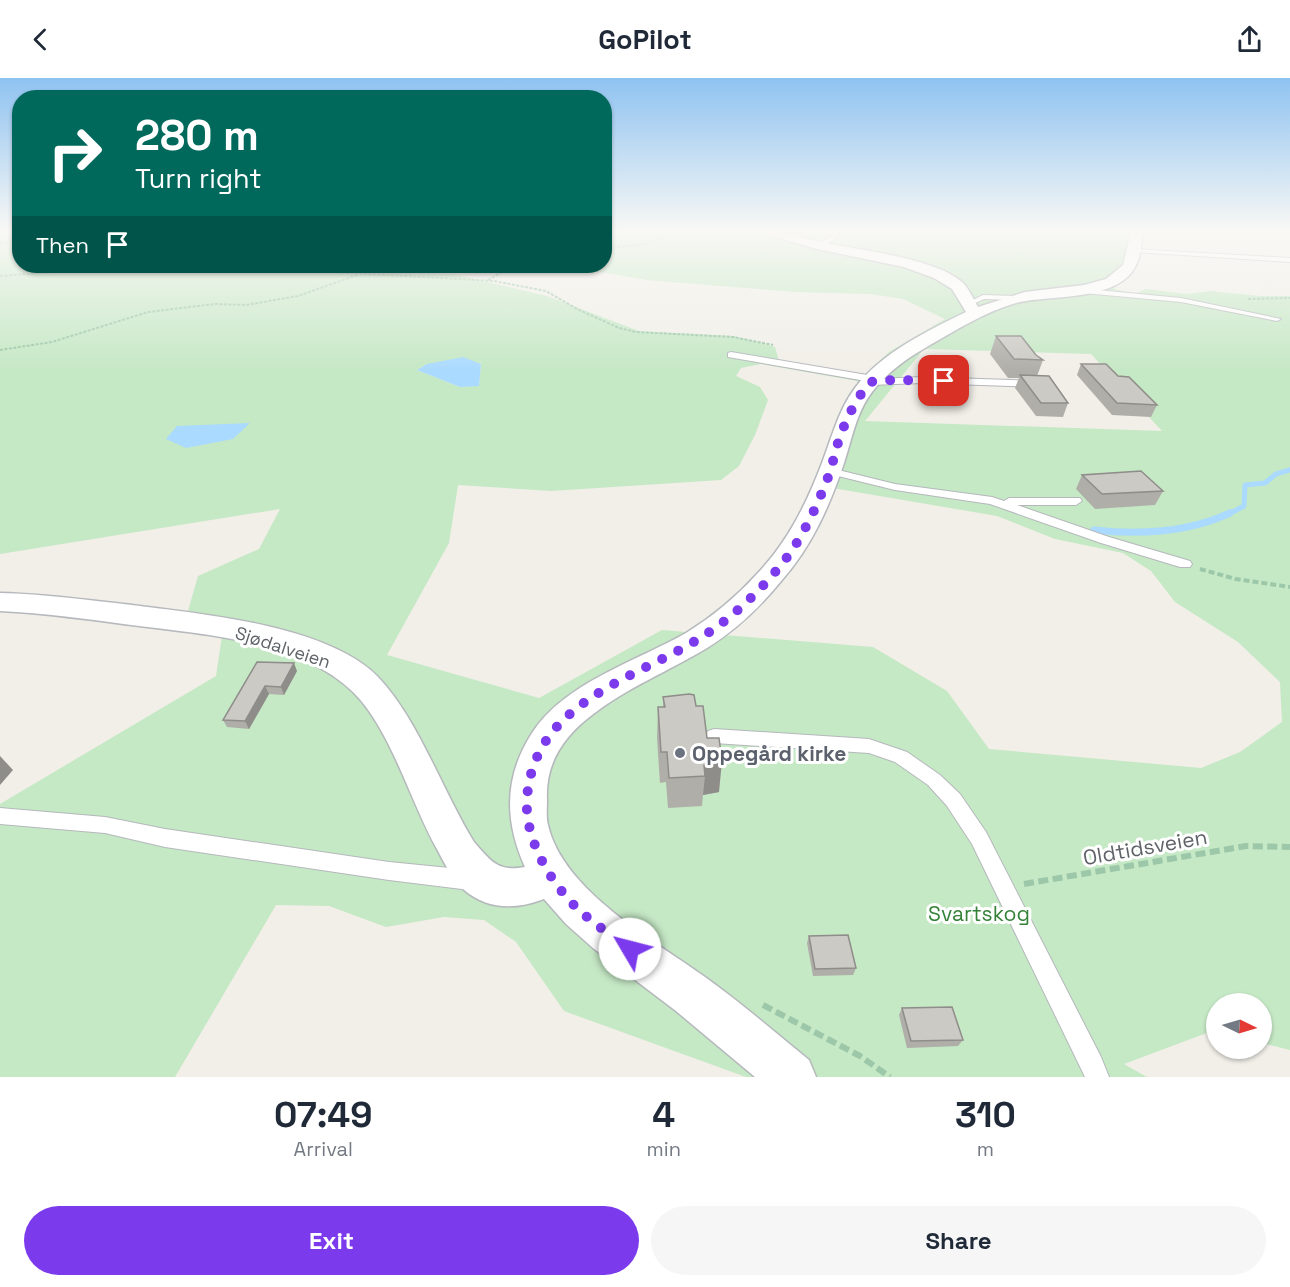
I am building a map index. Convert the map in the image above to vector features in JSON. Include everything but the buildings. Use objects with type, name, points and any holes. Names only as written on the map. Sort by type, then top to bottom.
[{"type":"street","points":[[945,279],[958,286],[973,308]]},
{"type":"street","points":[[792,1077],[692,995],[581,912],[561,892],[533,840],[526,809],[530,778],[546,739],[561,722],[603,689],[698,639],[739,609],[765,583],[791,552],[804,531],[830,471],[837,444],[852,408],[878,374],[973,308],[1017,298],[1076,290],[1115,279]]},
{"type":"street","name":"Sjødalveien","points":[[0,602],[38,603],[207,624],[269,639],[329,658],[368,686],[391,718],[454,847],[468,867],[484,881]]},
{"type":"street","points":[[484,881],[504,888],[518,887],[551,876]]},
{"type":"lane","points":[[1076,290],[1181,300],[1277,319]]},
{"type":"lane","points":[[731,355],[798,367],[922,380],[1046,384]]},
{"type":"lane","points":[[878,374],[903,372],[922,380]]},
{"type":"lane","points":[[830,471],[895,487],[992,501],[1076,501]]},
{"type":"lane","points":[[992,501],[1105,540],[1185,564]]},
{"type":"lane","points":[[714,736],[844,741],[875,746],[900,757],[934,780],[959,807],[979,838],[1097,1077]]},
{"type":"lane","points":[[0,816],[105,825],[165,838],[312,858],[389,872],[484,881]]},
{"type":"path","points":[[0,350],[52,342],[148,312],[215,304],[246,305],[298,296],[347,279]]},
{"type":"path","points":[[450,279],[486,280],[546,291],[577,309],[619,328],[636,332],[733,337],[777,346],[782,356],[798,367]]},
{"type":"path","points":[[1185,564],[1236,579],[1290,587]]},
{"type":"path","name":"Oldtidsveien","points":[[1005,887],[1246,846],[1290,846]]},
{"type":"path","points":[[758,1004],[860,1056],[890,1077]]},
{"type":"green space","name":"Svartskog","points":[[0,279],[473,279],[547,296],[639,331],[734,336],[775,347],[779,361],[865,375],[889,352],[945,319],[903,299],[870,294],[795,292],[639,279],[1126,279],[1115,286],[1115,289],[1135,294],[1146,289],[1186,294],[1210,291],[1261,296],[1290,296],[1290,1050],[1272,1046],[1272,993],[1206,993],[1206,1033],[1124,1064],[1147,1077],[746,1077],[564,1011],[516,942],[484,920],[444,917],[386,927],[329,906],[276,905],[175,1077],[0,1077],[0,804],[216,676],[222,636],[182,632],[198,576],[259,549],[280,509],[0,554]],"holes":[[[924,349],[1091,354],[1162,431],[865,421]],[[481,363],[479,385],[460,387],[417,370],[427,364]],[[761,364],[857,381],[859,388],[815,485],[997,516],[1055,539],[1123,553],[1151,571],[1175,602],[1238,642],[1280,682],[1282,722],[1240,752],[1201,768],[989,749],[947,691],[873,647],[662,630],[539,698],[387,655],[449,543],[458,485],[551,491],[721,480],[739,466],[755,435],[768,400],[760,387],[736,376],[741,368]]]},
{"type":"water","points":[[463,357],[481,364],[479,386],[460,387],[417,370],[427,364]]},
{"type":"water","points":[[250,423],[233,439],[186,448],[166,439],[177,426]]},
{"type":"waterway","points":[[1227,515],[1244,506],[1245,485],[1265,483],[1276,474],[1290,470]]},
{"type":"waterway","points":[[1094,530],[1163,531],[1197,525],[1230,513]]},
{"type":"place","name":"Oppegård kirke","points":[[680,753]]},
{"type":"route","points":[[630,949],[581,912],[561,892],[533,840],[526,809],[530,778],[539,751],[561,722],[603,689],[698,639],[739,609],[759,590],[791,552],[804,531],[830,471],[837,444],[855,402],[870,382],[944,381]]}]
